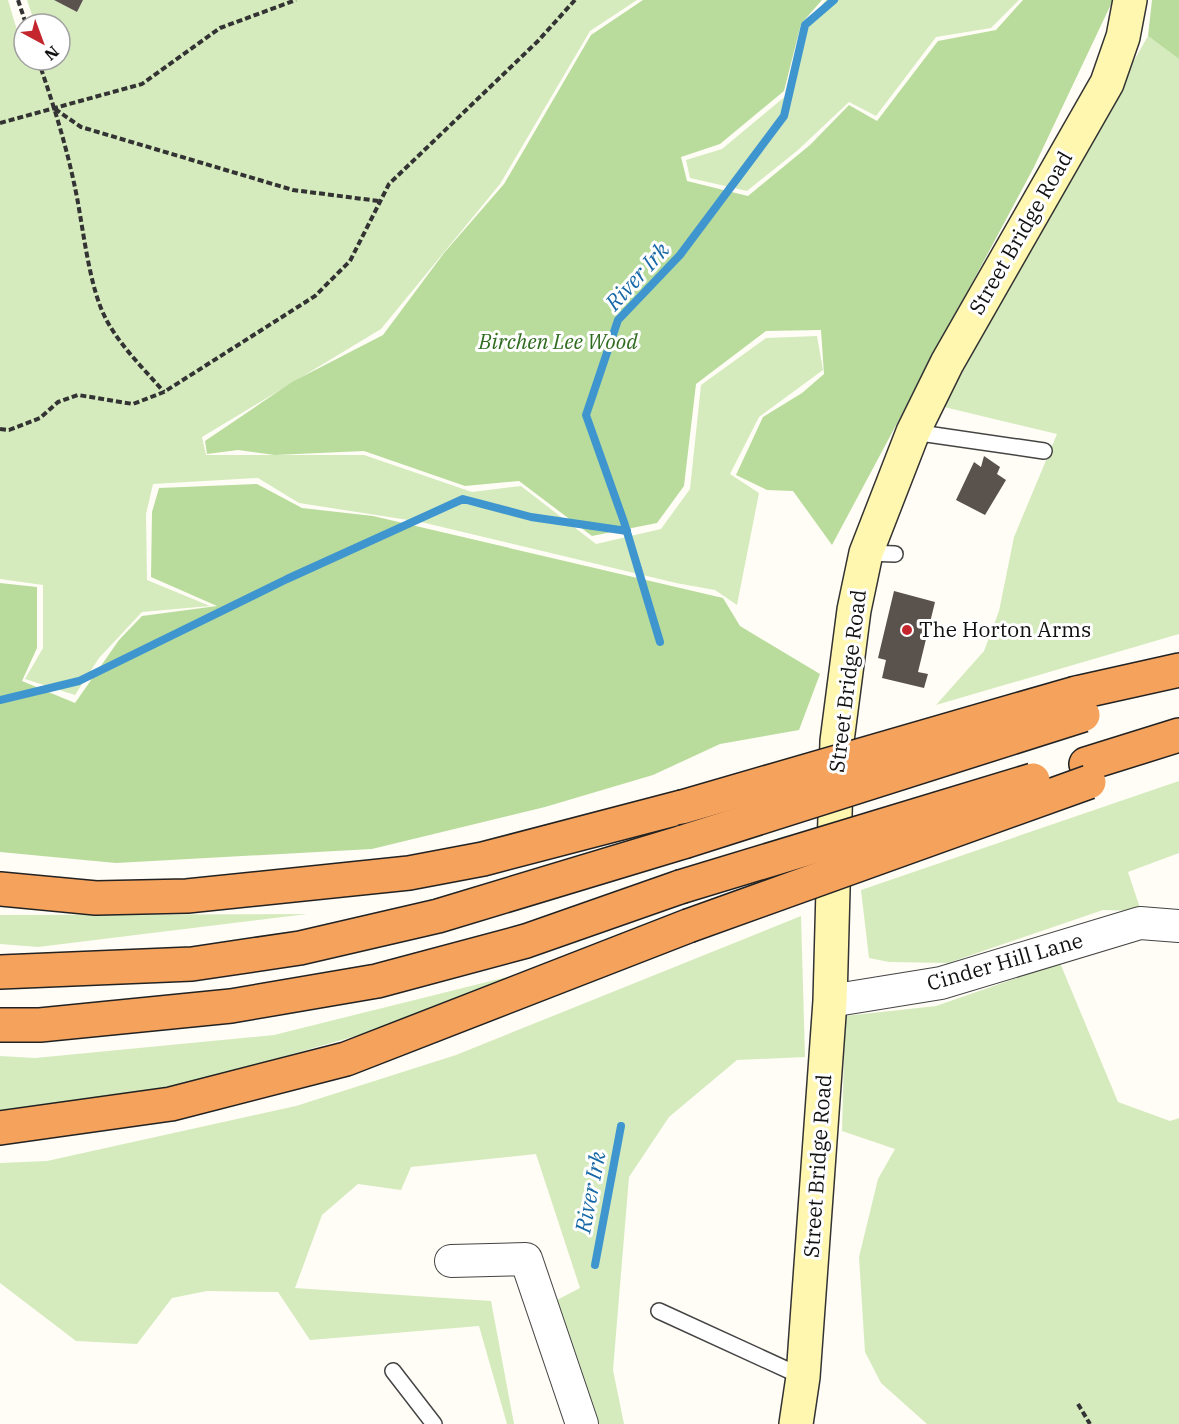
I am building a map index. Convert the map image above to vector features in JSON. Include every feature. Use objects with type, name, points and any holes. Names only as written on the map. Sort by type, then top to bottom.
[{"type":"highway","points":[[0,972],[192,964],[300,948],[438,916],[683,842],[1179,670]]},
{"type":"highway","points":[[0,889],[96,898],[187,896],[409,873],[483,859],[1079,704],[1179,685]]},
{"type":"highway","points":[[0,1128],[171,1104],[346,1059],[1088,773],[1179,735]]},
{"type":"highway","points":[[0,1024],[40,1025],[231,1006],[377,981],[526,941],[680,887],[1179,747]]},
{"type":"main road","name":"Street Bridge Road","points":[[796,1424],[803,1377],[830,1001],[837,741],[854,610],[881,553],[913,432],[947,363],[1107,83],[1123,36],[1130,0]]},
{"type":"street","name":"Cinder Hill Lane","points":[[830,1001],[941,983],[1140,922],[1179,926]]},
{"type":"street","points":[[451,1261],[526,1259],[582,1424]]},
{"type":"lane","points":[[913,432],[1044,451]]},
{"type":"lane","points":[[659,1311],[803,1377]]},
{"type":"lane","points":[[393,1371],[434,1424]]},
{"type":"path","points":[[0,123],[142,84],[220,28],[296,0]]},
{"type":"path","points":[[0,429],[9,430],[40,418],[58,402],[78,395],[133,404],[164,392],[315,296],[350,261],[389,184],[538,41],[575,0]]},
{"type":"path","points":[[42,72],[55,108],[74,183],[90,267],[106,319],[125,349],[164,392]]},
{"type":"path","points":[[55,108],[81,127],[293,190],[379,201]]},
{"type":"path","points":[[1078,1404],[1090,1424]]},
{"type":"green space","points":[[0,0],[8,0],[12,13],[12,72],[72,72],[72,12],[31,12],[27,0],[54,0],[77,12],[83,0],[637,0],[590,31],[500,184],[381,329],[202,437],[206,455],[364,455],[472,492],[521,486],[596,544],[661,529],[690,489],[701,385],[766,338],[817,336],[823,370],[759,417],[730,474],[759,493],[737,605],[715,590],[676,583],[421,522],[299,503],[258,478],[153,484],[146,514],[147,580],[210,606],[142,612],[99,658],[75,695],[25,679],[43,648],[43,585],[0,579]]},
{"type":"green space","name":"Birchen Lee Wood","points":[[643,0],[822,0],[801,24],[784,91],[720,144],[681,157],[687,181],[748,196],[810,145],[849,105],[877,121],[938,41],[996,30],[1023,0],[1113,0],[1034,167],[832,545],[793,491],[767,490],[736,475],[763,417],[802,393],[824,374],[821,330],[766,331],[696,384],[684,486],[657,523],[592,536],[519,481],[465,486],[364,451],[275,455],[238,450],[207,454],[205,441],[292,382],[383,335],[444,253],[504,184],[591,35]]},
{"type":"green space","points":[[826,0],[1019,0],[991,28],[936,37],[876,116],[849,102],[798,150],[747,191],[690,178],[686,160],[722,149],[788,94],[804,27]]},
{"type":"green space","points":[[1152,0],[1179,0],[1179,59],[1148,36]]},
{"type":"green space","points":[[1148,36],[1179,59],[1179,634],[936,705],[984,651],[999,611],[1014,537],[1057,434],[944,407],[1051,206]]},
{"type":"green space","points":[[257,484],[302,508],[373,516],[723,598],[740,626],[820,674],[799,730],[720,744],[653,775],[545,807],[372,849],[116,863],[0,852],[0,583],[37,587],[37,648],[22,681],[75,703],[119,640],[142,616],[217,606],[151,577],[152,512],[159,488]]},
{"type":"green space","points":[[1179,781],[1179,853],[1128,872],[1141,911],[1103,910],[948,963],[889,962],[869,958],[861,890]]},
{"type":"green space","points":[[307,914],[38,947],[0,944],[0,915]]},
{"type":"green space","points":[[801,916],[805,1057],[737,1060],[669,1117],[629,1177],[613,1370],[624,1424],[594,1424],[557,1300],[580,1288],[536,1154],[411,1167],[401,1190],[358,1184],[322,1215],[295,1288],[491,1301],[514,1424],[507,1424],[479,1326],[310,1340],[278,1292],[207,1291],[172,1298],[137,1344],[76,1341],[0,1283],[0,1163],[47,1161],[296,1106],[456,1055]]},
{"type":"green space","points":[[1060,963],[1118,1102],[1170,1121],[1179,1118],[1179,1424],[927,1424],[881,1383],[865,1352],[859,1257],[878,1179],[895,1149],[842,1131],[845,1016],[936,1006]]},
{"type":"green space","points":[[535,970],[366,1033],[152,1094],[0,1115],[0,1056],[35,1058],[274,1035]]},
{"type":"building","points":[[54,0],[83,0],[77,12]]},
{"type":"building","points":[[984,456],[1000,467],[997,474],[1006,480],[985,515],[956,500],[974,462],[981,467]]},
{"type":"building","name":"The Horton Arms","points":[[894,591],[935,602],[918,672],[928,674],[924,688],[882,678],[886,660],[878,658]]},
{"type":"waterway","name":"River Irk","points":[[660,642],[624,522],[586,415],[618,320],[680,255],[784,116],[805,25],[834,0]]},
{"type":"waterway","points":[[0,700],[79,681],[287,579],[463,499],[531,517],[627,531]]},
{"type":"waterway","name":"River Irk","points":[[595,1265],[621,1126]]},
{"type":"place","name":"The Horton Arms","points":[[907,630]]}]
